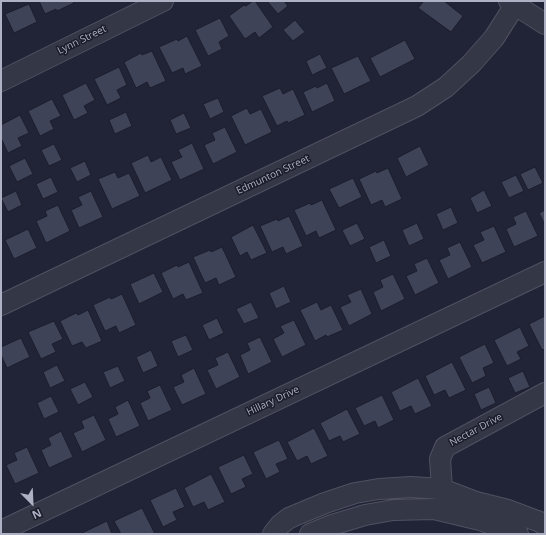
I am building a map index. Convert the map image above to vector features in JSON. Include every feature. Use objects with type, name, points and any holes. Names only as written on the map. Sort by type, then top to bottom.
[{"type":"street","name":"Lynn Street","points":[[1,81],[163,1]]},
{"type":"street","points":[[512,3],[545,24]]},
{"type":"street","name":"Edmunton Street","points":[[1,305],[417,106],[446,87],[471,64],[494,38],[512,3]]},
{"type":"street","name":"Hillary Drive","points":[[1,531],[545,272]]},
{"type":"street","name":"Nectar Drive","points":[[447,512],[442,490],[440,459],[444,447],[545,393]]},
{"type":"street","points":[[273,534],[280,525],[289,518],[325,503],[355,493],[380,489],[411,487],[442,490],[476,502],[508,510],[545,525]]},
{"type":"street","points":[[325,503],[334,529]]},
{"type":"street","points":[[310,534],[334,529],[365,515],[393,510],[434,509],[480,520],[518,534]]},
{"type":"building","points":[[39,1],[73,1],[74,3],[57,11],[56,9],[45,14]]},
{"type":"building","points":[[255,1],[273,27],[259,38],[255,32],[245,39],[229,16],[244,5],[246,6]]},
{"type":"building","points":[[267,1],[284,1],[288,6],[278,14]]},
{"type":"building","points":[[424,1],[444,1],[463,16],[451,32],[418,8]]},
{"type":"building","points":[[29,4],[37,22],[14,33],[5,14]]},
{"type":"building","points":[[220,18],[229,36],[219,42],[222,49],[208,56],[195,30]]},
{"type":"building","points":[[295,20],[305,32],[293,41],[283,30]]},
{"type":"building","points":[[187,36],[202,66],[185,74],[183,68],[172,73],[159,47],[177,39],[178,41]]},
{"type":"building","points":[[405,40],[415,59],[380,77],[370,58]]},
{"type":"building","points":[[152,51],[166,81],[150,88],[147,82],[136,88],[124,62],[141,53],[142,55]]},
{"type":"building","points":[[320,54],[327,68],[312,75],[306,61]]},
{"type":"building","points":[[358,56],[371,81],[344,94],[331,68]]},
{"type":"building","points":[[119,67],[127,85],[117,90],[121,98],[107,105],[94,79]]},
{"type":"building","points":[[86,83],[95,100],[84,106],[88,113],[74,120],[62,95]]},
{"type":"building","points":[[327,83],[335,101],[312,112],[303,92]]},
{"type":"building","points":[[280,88],[283,94],[293,89],[305,115],[288,123],[287,121],[277,126],[262,96]]},
{"type":"building","points":[[218,98],[224,112],[210,119],[203,104]]},
{"type":"building","points":[[52,99],[61,116],[50,121],[54,129],[40,136],[28,111]]},
{"type":"building","points":[[247,108],[250,114],[261,109],[272,132],[245,145],[231,116]]},
{"type":"building","points":[[126,112],[132,126],[115,134],[109,120]]},
{"type":"building","points":[[184,113],[191,128],[176,134],[170,120]]},
{"type":"building","points":[[20,115],[29,133],[18,138],[22,146],[8,153],[1,138],[1,125]]},
{"type":"building","points":[[225,127],[237,152],[213,164],[204,145],[215,140],[212,133]]},
{"type":"building","points":[[192,143],[204,169],[180,180],[171,162],[182,157],[178,150]]},
{"type":"building","points":[[54,144],[62,160],[49,166],[41,150]]},
{"type":"building","points":[[420,146],[429,165],[406,177],[397,158]]},
{"type":"building","points":[[148,155],[151,162],[161,157],[172,180],[145,193],[131,163]]},
{"type":"building","points":[[25,158],[33,174],[17,182],[9,166]]},
{"type":"building","points":[[85,161],[91,175],[77,182],[70,168]]},
{"type":"building","points":[[535,167],[543,183],[528,190],[520,174]]},
{"type":"building","points":[[388,168],[402,199],[385,207],[382,200],[371,205],[359,179],[376,171],[377,173]]},
{"type":"building","points":[[115,172],[118,178],[129,173],[140,196],[112,209],[98,179]]},
{"type":"building","points":[[516,175],[524,191],[509,198],[501,182]]},
{"type":"building","points":[[51,177],[58,192],[43,199],[36,184]]},
{"type":"building","points":[[353,178],[362,197],[339,208],[329,189]]},
{"type":"building","points":[[484,190],[492,206],[477,213],[470,198]]},
{"type":"building","points":[[16,191],[22,205],[8,212],[1,198]]},
{"type":"building","points":[[91,191],[103,217],[79,228],[71,210],[82,205],[78,197]]},
{"type":"building","points":[[322,200],[336,230],[319,238],[316,231],[306,236],[294,210],[310,203],[311,205]]},
{"type":"building","points":[[58,205],[70,231],[46,243],[36,221],[47,216],[45,211]]},
{"type":"building","points":[[451,207],[458,223],[443,230],[436,214]]},
{"type":"building","points":[[545,210],[545,225],[539,213]]},
{"type":"building","points":[[526,211],[538,236],[514,247],[506,229],[516,224],[513,217]]},
{"type":"building","points":[[289,216],[303,246],[286,254],[283,247],[272,252],[260,226]]},
{"type":"building","points":[[357,223],[365,239],[350,246],[342,230]]},
{"type":"building","points":[[417,223],[424,239],[409,246],[402,230]]},
{"type":"building","points":[[253,225],[267,253],[251,260],[247,252],[240,256],[231,237]]},
{"type":"building","points":[[494,226],[506,252],[482,263],[473,245],[484,240],[480,232]]},
{"type":"building","points":[[28,229],[37,248],[14,259],[5,240]]},
{"type":"building","points":[[384,240],[391,256],[376,263],[369,247]]},
{"type":"building","points":[[460,242],[472,267],[448,279],[439,260],[450,255],[447,248]]},
{"type":"building","points":[[222,247],[236,277],[219,285],[216,278],[205,283],[193,257]]},
{"type":"building","points":[[427,258],[439,283],[415,295],[406,276],[417,271],[414,264]]},
{"type":"building","points":[[189,262],[203,293],[186,300],[183,294],[173,299],[161,273],[177,265],[178,267]]},
{"type":"building","points":[[154,273],[163,292],[139,304],[130,284]]},
{"type":"building","points":[[393,274],[405,299],[381,311],[373,292],[383,287],[380,280]]},
{"type":"building","points":[[284,286],[291,302],[276,309],[269,293]]},
{"type":"building","points":[[361,289],[372,314],[349,326],[340,307],[351,302],[347,295]]},
{"type":"building","points":[[122,294],[136,325],[119,333],[116,326],[105,331],[93,305],[110,297],[111,299]]},
{"type":"building","points":[[251,302],[259,318],[244,324],[236,309]]},
{"type":"building","points":[[317,302],[321,310],[331,305],[343,330],[327,337],[326,335],[315,341],[300,310]]},
{"type":"building","points":[[88,310],[102,341],[86,348],[82,342],[72,346],[60,321],[76,313],[78,315]]},
{"type":"building","points":[[545,316],[545,349],[542,350],[529,324]]},
{"type":"building","points":[[217,318],[224,333],[209,340],[202,325]]},
{"type":"building","points":[[294,320],[306,345],[282,357],[273,339],[284,333],[280,326]]},
{"type":"building","points":[[54,321],[63,339],[52,344],[56,352],[41,359],[28,332]]},
{"type":"building","points":[[520,327],[529,346],[517,352],[521,359],[507,366],[494,340]]},
{"type":"building","points":[[186,335],[193,350],[178,357],[171,341]]},
{"type":"building","points":[[260,337],[272,362],[248,374],[240,355],[250,350],[247,343]]},
{"type":"building","points":[[21,338],[30,357],[7,368],[1,355],[1,347]]},
{"type":"building","points":[[485,344],[494,363],[483,368],[486,376],[472,383],[459,357]]},
{"type":"building","points":[[151,350],[158,366],[143,373],[136,357]]},
{"type":"building","points":[[228,352],[240,377],[216,389],[207,370],[218,365],[215,358]]},
{"type":"building","points":[[452,362],[466,390],[449,398],[445,390],[434,395],[425,376]]},
{"type":"building","points":[[57,365],[65,381],[50,388],[43,372]]},
{"type":"building","points":[[118,366],[125,381],[110,388],[103,372]]},
{"type":"building","points":[[194,368],[206,394],[182,405],[173,387],[184,382],[181,375]]},
{"type":"building","points":[[523,371],[530,387],[515,393],[508,378]]},
{"type":"building","points":[[418,378],[432,406],[415,414],[411,406],[400,411],[391,392]]},
{"type":"building","points":[[85,382],[93,397],[78,405],[70,389]]},
{"type":"building","points":[[160,385],[172,410],[148,421],[140,403],[150,398],[147,391]]},
{"type":"building","points":[[489,387],[496,403],[481,410],[474,394]]},
{"type":"building","points":[[382,395],[394,420],[378,428],[375,421],[364,426],[355,408]]},
{"type":"building","points":[[51,396],[59,412],[44,419],[37,403]]},
{"type":"building","points":[[128,400],[140,426],[116,437],[108,419],[118,414],[115,407]]},
{"type":"building","points":[[347,409],[360,434],[343,442],[340,436],[329,441],[320,423]]},
{"type":"building","points":[[94,415],[106,440],[82,452],[73,433],[84,428],[81,421]]},
{"type":"building","points":[[314,428],[328,456],[311,464],[307,456],[297,461],[287,442]]},
{"type":"building","points":[[61,431],[73,457],[49,468],[41,450],[51,445],[48,438]]},
{"type":"building","points":[[279,440],[288,459],[276,464],[280,472],[266,479],[253,452]]},
{"type":"building","points":[[27,447],[39,473],[15,484],[6,465],[17,460],[14,453]]},
{"type":"building","points":[[244,455],[253,474],[242,479],[246,487],[231,494],[218,467]]},
{"type":"building","points":[[211,474],[225,502],[208,510],[204,502],[193,507],[184,488]]},
{"type":"building","points":[[176,488],[185,507],[173,512],[177,520],[163,527],[150,500]]},
{"type":"building","points":[[142,508],[155,534],[121,534],[114,521]]},
{"type":"building","points":[[107,521],[112,534],[82,533]]}]
